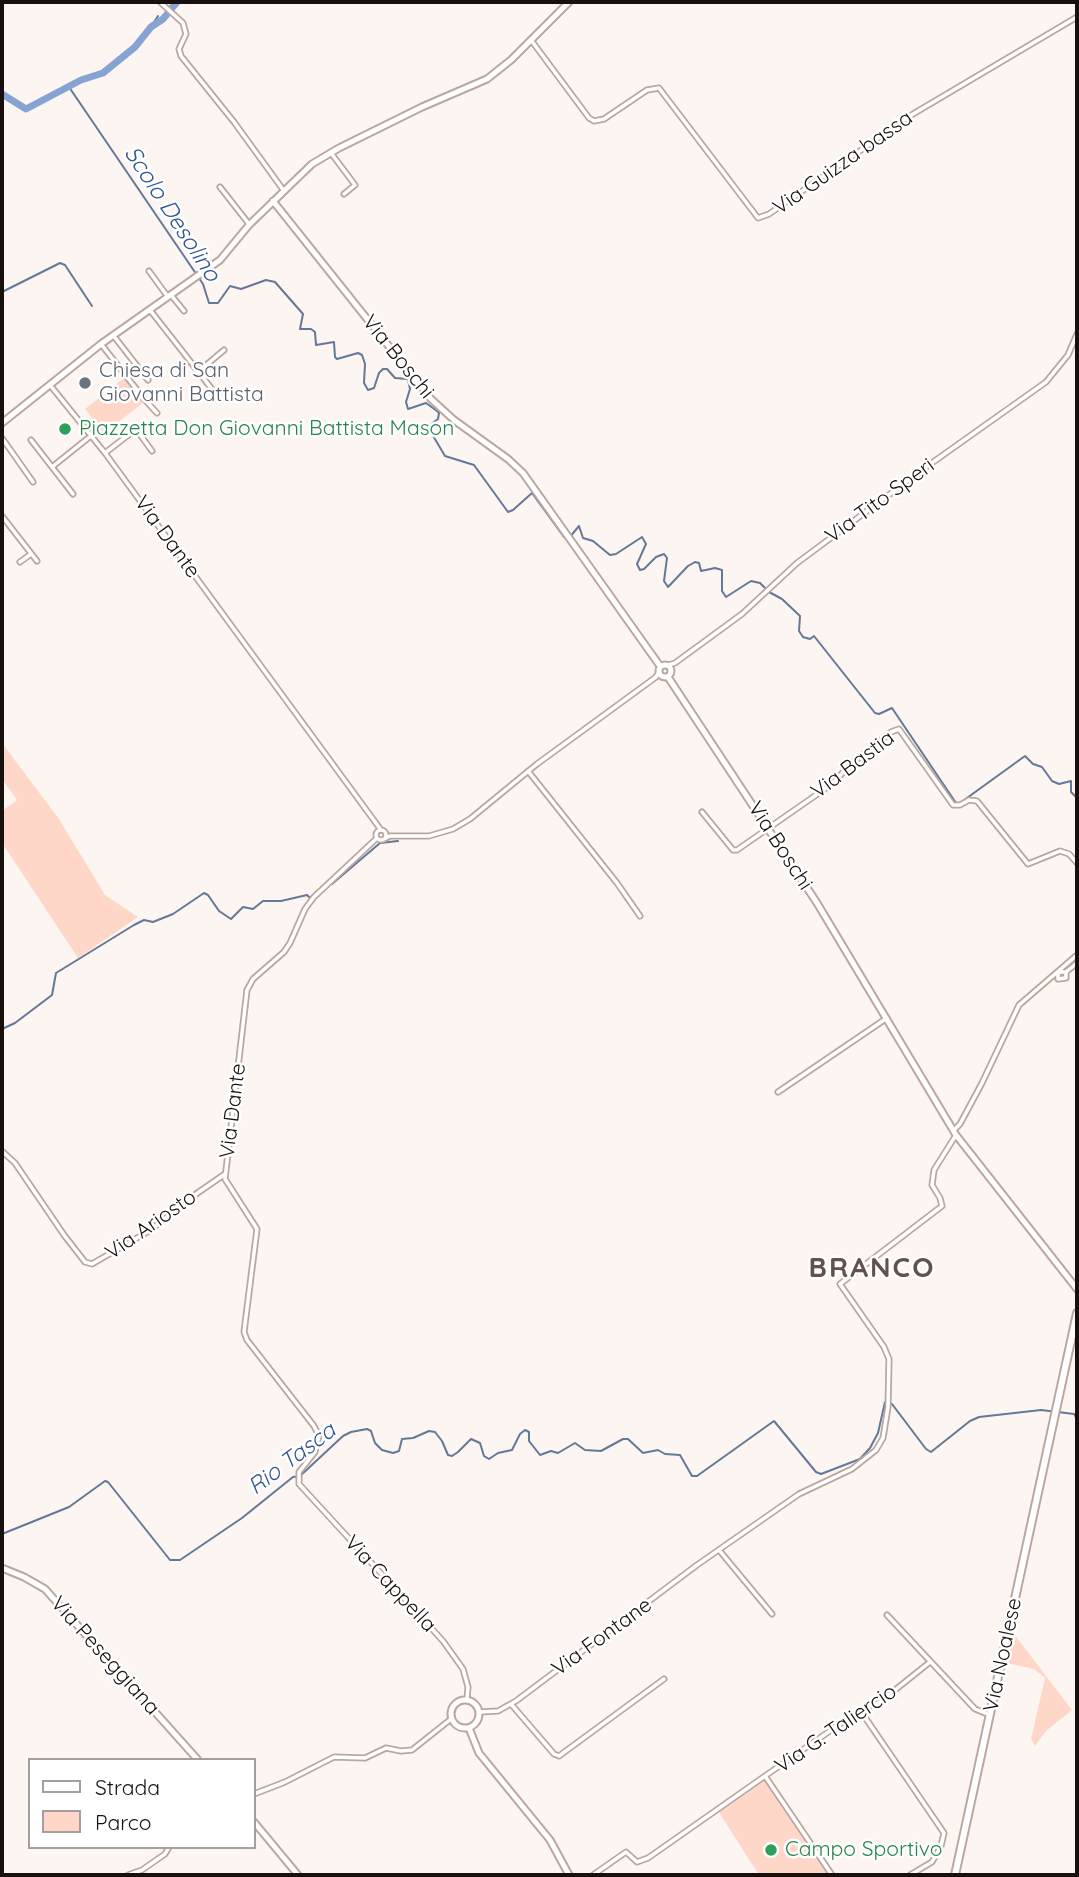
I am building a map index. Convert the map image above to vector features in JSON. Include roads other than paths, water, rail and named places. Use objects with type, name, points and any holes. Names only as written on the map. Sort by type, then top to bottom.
[{"type":"main road","name":"Via Noalese","points":[[955,1875],[1077,1313]]},
{"type":"street","points":[[160,2],[171,10],[186,29],[179,49],[181,56],[234,122],[284,191]]},
{"type":"street","points":[[2,424],[101,344],[226,254],[250,225],[312,164],[422,107],[487,79],[501,69],[569,2]]},
{"type":"street","name":"Via Guizza bassa","points":[[531,40],[589,118],[594,121],[604,120],[647,89],[659,88],[758,218],[769,214],[913,114],[1077,17]]},
{"type":"street","points":[[331,153],[355,185],[345,194]]},
{"type":"street","points":[[220,187],[250,225]]},
{"type":"street","name":"Via Boschi","points":[[273,201],[431,399],[454,420],[508,458],[523,473],[568,533],[769,830],[887,1018],[954,1133],[1074,1283],[1077,1296]]},
{"type":"street","points":[[149,271],[184,311]]},
{"type":"street","points":[[150,310],[215,393]]},
{"type":"street","name":"Via Tito Speri","points":[[672,666],[741,614],[797,563],[1046,382],[1056,372],[1077,334]]},
{"type":"street","points":[[113,335],[148,380]]},
{"type":"street","points":[[101,344],[145,400],[158,412]]},
{"type":"street","points":[[1072,346],[1077,352]]},
{"type":"street","points":[[198,372],[224,350]]},
{"type":"street","name":"Via Dante","points":[[50,385],[92,435],[381,831]]},
{"type":"street","points":[[105,453],[136,429],[152,451]]},
{"type":"street","points":[[52,467],[92,435]]},
{"type":"street","points":[[2,438],[33,482]]},
{"type":"street","points":[[31,440],[73,494]]},
{"type":"street","points":[[2,516],[37,561]]},
{"type":"street","points":[[20,562],[31,554]]},
{"type":"street","points":[[661,674],[672,666]]},
{"type":"street","points":[[381,831],[377,838],[384,839],[390,836],[429,836],[453,829],[485,808],[528,771],[672,666]]},
{"type":"street","name":"Via Bastia","points":[[769,830],[832,784],[851,764],[891,732],[899,729],[953,805],[969,800],[977,802],[1028,864],[1060,851],[1069,854],[1077,863]]},
{"type":"street","points":[[528,771],[640,916]]},
{"type":"street","points":[[702,812],[733,850],[743,847],[769,830]]},
{"type":"street","points":[[381,831],[390,836]]},
{"type":"street","points":[[381,831],[384,839]]},
{"type":"street","name":"Via Dante","points":[[298,1476],[315,1452],[319,1436],[247,1340],[244,1332],[257,1229],[231,1191],[225,1174],[247,990],[253,979],[284,952],[305,909],[314,897],[377,838]]},
{"type":"street","points":[[954,1133],[1019,1005],[1077,955]]},
{"type":"street","points":[[1066,972],[1077,963]]},
{"type":"street","points":[[778,1092],[887,1018]]},
{"type":"street","name":"Via Fontane","points":[[480,1712],[498,1711],[511,1704],[719,1550],[814,1486],[852,1469],[876,1450],[883,1438],[888,1407],[890,1371],[887,1353],[839,1284],[942,1206],[932,1185],[934,1170],[954,1133]]},
{"type":"street","name":"Via Ariosto","points":[[2,1152],[23,1173],[85,1262],[92,1264],[149,1231],[225,1174]]},
{"type":"street","name":"Via Cappella","points":[[298,1476],[300,1487],[396,1589],[454,1656],[467,1681],[467,1699]]},
{"type":"street","points":[[719,1550],[772,1615]]},
{"type":"street","name":"Via Peseggiana","points":[[2,1568],[45,1589],[196,1758]]},
{"type":"street","points":[[887,1615],[975,1709],[990,1715]]},
{"type":"street","name":"Via G. Taliercio","points":[[824,1875],[831,1873],[765,1776],[860,1710],[880,1702],[930,1662]]},
{"type":"street","points":[[511,1704],[554,1754],[559,1756],[664,1679]]},
{"type":"street","points":[[256,1793],[334,1758],[365,1758],[386,1748],[412,1751],[451,1720],[452,1708],[467,1699],[476,1704],[480,1712],[480,1720],[469,1728],[462,1728],[451,1720]]},
{"type":"street","points":[[860,1710],[944,1833],[941,1846],[932,1862],[910,1875]]},
{"type":"street","points":[[469,1728],[479,1753],[550,1840],[569,1875]]},
{"type":"street","points":[[593,1875],[626,1852],[636,1862],[648,1858],[765,1776]]},
{"type":"street","points":[[256,1824],[299,1875]]},
{"type":"street","points":[[128,1875],[142,1870],[168,1849]]},
{"type":"street","points":[[142,1870],[145,1875]]},
{"type":"waterway","points":[[2,94],[26,109],[81,80],[103,73],[135,47],[177,2]]},
{"type":"waterway","points":[[170,3],[176,3]]},
{"type":"waterway","points":[[170,6],[174,5]]},
{"type":"waterway","points":[[151,27],[158,16]]},
{"type":"waterway","name":"Scolo Desolino","points":[[69,87],[203,284],[209,303],[218,303],[230,286],[241,289],[266,280],[275,282],[303,314],[300,329],[311,329],[315,332],[316,345],[334,342],[337,359],[358,353],[362,355],[365,364],[364,383],[368,390],[374,388],[383,369],[387,369],[395,378],[408,379],[408,409],[426,403],[439,413],[438,419],[429,429],[445,456],[474,465],[508,512],[532,493],[564,537],[569,538],[579,526],[583,538],[593,541],[610,555],[642,537],[646,544],[637,564],[640,570],[664,554],[667,558],[664,581],[668,587],[695,562],[699,563],[701,571],[715,568],[722,570],[722,591],[726,597],[751,581],[760,583],[800,616],[799,631],[803,637],[810,639],[814,636],[875,713],[892,708],[956,803]]},
{"type":"waterway","points":[[2,292],[60,263],[65,265],[92,306]]},
{"type":"waterway","name":"Scolo Desolino","points":[[960,803],[1025,756],[1033,764],[1042,767],[1052,781],[1059,784],[1071,781],[1071,792],[1077,798]]},
{"type":"waterway","points":[[332,884],[380,843],[398,841]]},
{"type":"waterway","points":[[2,1029],[15,1023],[52,995],[56,973],[144,920],[153,922],[173,914],[204,893],[219,911],[231,919],[243,907],[253,909],[263,901],[281,901],[307,895],[310,898],[329,880]]},
{"type":"waterway","name":"Rio Tasca","points":[[2,1534],[69,1507],[105,1481],[170,1560],[180,1560],[242,1518],[293,1477],[300,1476],[343,1436],[367,1429],[382,1450],[393,1453],[399,1451],[402,1439],[413,1438],[429,1431],[435,1432],[448,1455],[452,1456],[458,1452],[471,1439],[480,1443],[484,1456],[489,1459],[498,1453],[512,1450],[525,1430],[529,1432],[529,1441],[540,1455],[551,1451],[558,1453],[575,1443],[585,1450],[601,1451],[628,1439],[643,1453],[658,1450],[665,1454],[680,1455],[692,1476],[697,1476],[774,1421],[816,1472],[821,1474],[860,1459],[878,1433],[885,1402],[892,1404],[931,1452],[979,1417],[1041,1410],[1074,1414],[1077,1419]]},
{"type":"place","name":"Chiesa di San Giovanni Battista","points":[[85,383]]},
{"type":"place","name":"Piazzetta Don Giovanni Battista Mason","points":[[65,429]]},
{"type":"place","name":"Campo Sportivo","points":[[771,1850]]},
{"type":"district","name":"BRANCO","points":[[872,1269]]}]
